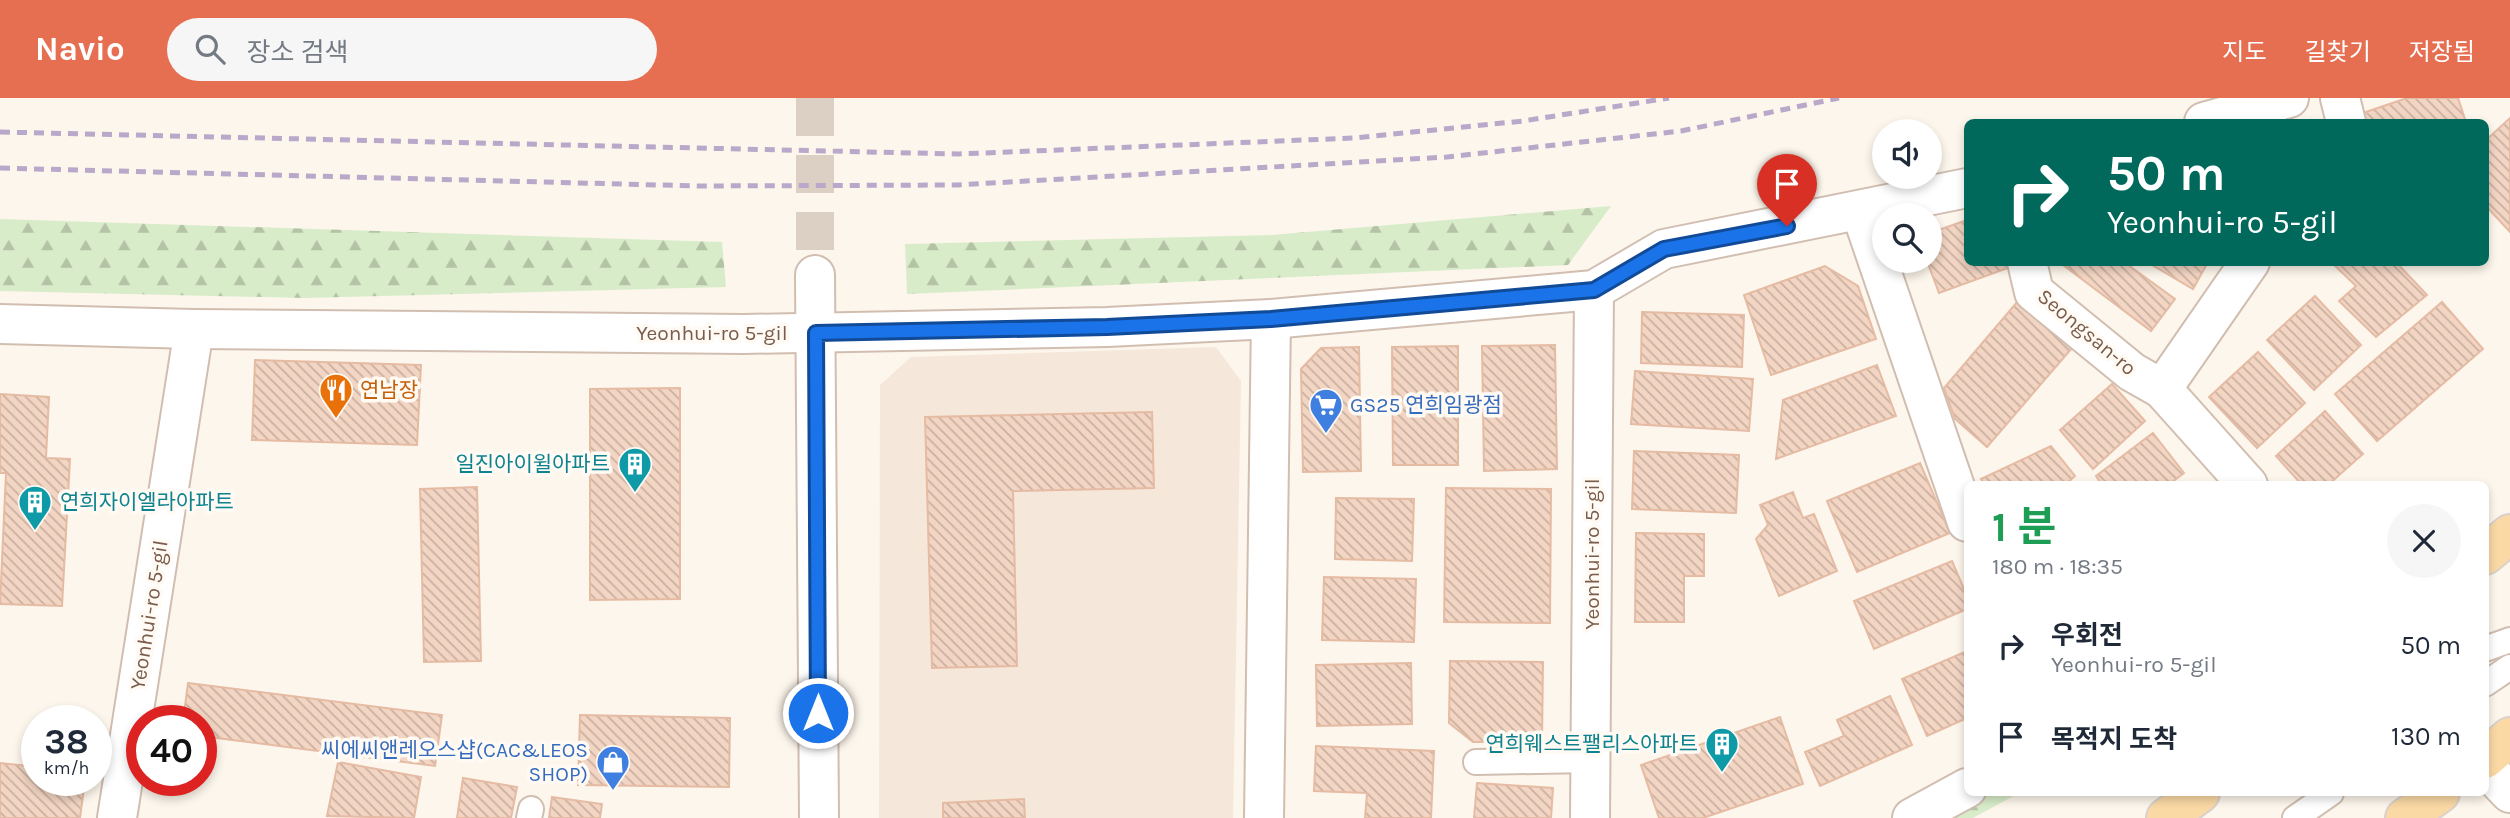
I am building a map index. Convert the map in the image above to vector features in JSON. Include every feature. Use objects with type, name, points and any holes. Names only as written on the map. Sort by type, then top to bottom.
[{"type":"main road","points":[[2489,552],[2510,534]]},
{"type":"main road","points":[[2489,755],[2510,737]]},
{"type":"main road","points":[[2166,818],[2196,796]]},
{"type":"main road","points":[[2405,818],[2436,796]]},
{"type":"street","points":[[2215,119],[2289,98]]},
{"type":"street","points":[[2340,98],[2345,119]]},
{"type":"street","name":"Yeonhui-ro 5-gil","points":[[0,324],[194,329],[816,333],[1107,327],[1271,319],[1594,290],[1664,249],[1861,212],[1964,189]]},
{"type":"street","points":[[1861,212],[1964,513]]},
{"type":"street","name":"Seongsan-ro","points":[[2028,266],[2034,292],[2132,372],[2162,389],[2244,481]]},
{"type":"street","points":[[2162,389],[2247,266]]},
{"type":"street","points":[[815,275],[819,818]]},
{"type":"street","name":"Yeonhui-ro 5-gil","points":[[1590,818],[1594,290]]},
{"type":"street","points":[[1264,818],[1271,319]]},
{"type":"street","name":"Yeonhui-ro 5-gil","points":[[117,818],[194,329]]},
{"type":"street","points":[[2489,771],[2510,793]]},
{"type":"street","points":[[1912,818],[1964,790]]},
{"type":"lane","points":[[2489,648],[2510,640]]},
{"type":"lane","points":[[2489,681],[2510,667]]},
{"type":"lane","points":[[1476,762],[1590,760]]},
{"type":"lane","points":[[2295,818],[2327,796]]},
{"type":"shaded area","points":[[1216,347],[1241,381],[1233,818],[879,818],[880,385],[911,357]]},
{"type":"green space","points":[[1611,206],[1568,265],[907,294],[905,244],[1272,235]]},
{"type":"green space","points":[[0,219],[722,242],[726,287],[305,298],[0,291]]},
{"type":"green space","points":[[1976,796],[2013,796],[1973,818],[1937,818]]},
{"type":"building","points":[[2407,98],[2458,98],[2465,119],[2365,119],[2363,113]]},
{"type":"building","points":[[2510,118],[2510,232],[2489,209],[2489,137]]},
{"type":"building","points":[[1964,221],[1964,266],[2008,268],[1939,293],[1932,273],[1942,273],[1942,229]]},
{"type":"building","points":[[1825,266],[1858,286],[1876,339],[1771,375],[1744,295]]},
{"type":"building","points":[[2064,266],[2130,266],[2175,299],[2151,331]]},
{"type":"building","points":[[2154,266],[2206,266],[2193,289]]},
{"type":"building","points":[[2335,266],[2400,266],[2427,295],[2376,337],[2339,301],[2356,286]]},
{"type":"building","points":[[2315,296],[2361,345],[2314,390],[2267,340]]},
{"type":"building","points":[[2018,301],[2072,348],[1987,447],[1955,419],[1944,388]]},
{"type":"building","points":[[2442,302],[2483,349],[2377,441],[2335,394]]},
{"type":"building","points":[[1642,312],[1744,315],[1742,367],[1641,363]]},
{"type":"building","points":[[1555,345],[1557,469],[1484,471],[1482,346]]},
{"type":"building","points":[[1458,346],[1458,465],[1393,465],[1392,347]]},
{"type":"building","points":[[1359,347],[1361,471],[1303,472],[1301,369],[1321,348]]},
{"type":"building","points":[[2258,352],[2305,403],[2257,448],[2209,397]]},
{"type":"building","points":[[255,360],[421,365],[417,445],[252,440]]},
{"type":"building","points":[[1877,365],[1896,416],[1776,459],[1783,400]]},
{"type":"building","points":[[1635,371],[1753,379],[1749,431],[1631,424]]},
{"type":"building","points":[[2112,384],[2145,421],[2093,469],[2060,430]]},
{"type":"building","name":"일진아이윌아파트","points":[[680,388],[680,599],[590,600],[590,389]]},
{"type":"building","name":"연희자이엘라아파트","points":[[0,394],[49,397],[46,458],[70,459],[62,606],[0,604],[6,473],[0,473]]},
{"type":"building","points":[[2325,411],[2363,454],[2333,481],[2298,481],[2276,456]]},
{"type":"building","points":[[1152,412],[1154,488],[1013,491],[1017,666],[932,668],[925,417]]},
{"type":"building","points":[[2153,433],[2184,473],[2173,481],[2099,481],[2096,476]]},
{"type":"building","points":[[2051,446],[2075,476],[2069,481],[1981,479]]},
{"type":"building","points":[[1634,451],[1739,455],[1736,513],[1632,509]]},
{"type":"building","points":[[1920,463],[1950,533],[1857,572],[1827,501]]},
{"type":"building","points":[[477,487],[481,661],[424,662],[420,489]]},
{"type":"building","points":[[1446,488],[1551,489],[1550,623],[1444,622]]},
{"type":"building","points":[[1793,492],[1803,518],[1814,514],[1837,571],[1779,596],[1756,539],[1768,525],[1760,505]]},
{"type":"building","points":[[1336,498],[1414,499],[1412,561],[1335,559]]},
{"type":"building","points":[[1636,533],[1704,534],[1704,576],[1684,576],[1684,622],[1635,622]]},
{"type":"building","points":[[1952,561],[1964,589],[1964,610],[1874,649],[1854,601]]},
{"type":"building","points":[[1324,577],[1416,579],[1414,642],[1322,640]]},
{"type":"building","points":[[1964,652],[1964,719],[1927,736],[1902,679]]},
{"type":"building","points":[[1450,661],[1543,662],[1542,742],[1473,742],[1449,723]]},
{"type":"building","points":[[1411,663],[1412,724],[1317,726],[1316,665]]},
{"type":"building","points":[[188,683],[442,715],[435,766],[217,738],[217,705],[185,705]]},
{"type":"building","points":[[1890,696],[1912,745],[1820,786],[1805,752],[1844,736],[1837,720]]},
{"type":"building","points":[[580,715],[730,718],[729,787],[578,785]]},
{"type":"building","name":"연희웨스트팰리스아파트","points":[[1780,717],[1803,784],[1703,818],[1659,818],[1641,765]]},
{"type":"building","points":[[1316,746],[1434,751],[1431,818],[1365,818],[1367,793],[1314,791]]},
{"type":"building","points":[[338,762],[421,777],[414,818],[327,816]]},
{"type":"building","points":[[0,763],[21,765],[21,796],[83,796],[80,818],[0,818]]},
{"type":"building","points":[[463,778],[517,787],[511,818],[457,818]]},
{"type":"building","points":[[1477,783],[1553,788],[1551,818],[1474,818]]},
{"type":"building","points":[[552,797],[602,804],[600,818],[549,818]]},
{"type":"building","points":[[1024,799],[1025,818],[943,818],[943,803]]},
{"type":"tunnel","points":[[815,98],[815,275]]},
{"type":"railway","points":[[0,132],[958,154],[1354,138],[1523,121],[1669,98]]},
{"type":"railway","points":[[0,168],[698,186],[957,185],[1447,157],[1681,131],[1839,98]]},
{"type":"place","name":"연남장","points":[[336,420]]},
{"type":"place","name":"GS25 연희임광점","points":[[1326,435]]},
{"type":"place","name":"일진아이윌아파트","points":[[635,494]]},
{"type":"place","name":"연희자이엘라아파트","points":[[35,532]]},
{"type":"place","name":"연희웨스트팰리스아파트","points":[[1722,774]]},
{"type":"place","name":"씨에씨앤레오스샵(CAC&LEOS SHOP)","points":[[613,792]]},
{"type":"route","points":[[818,713],[816,333],[1107,327],[1271,319],[1594,290],[1664,249],[1787,226]]}]
